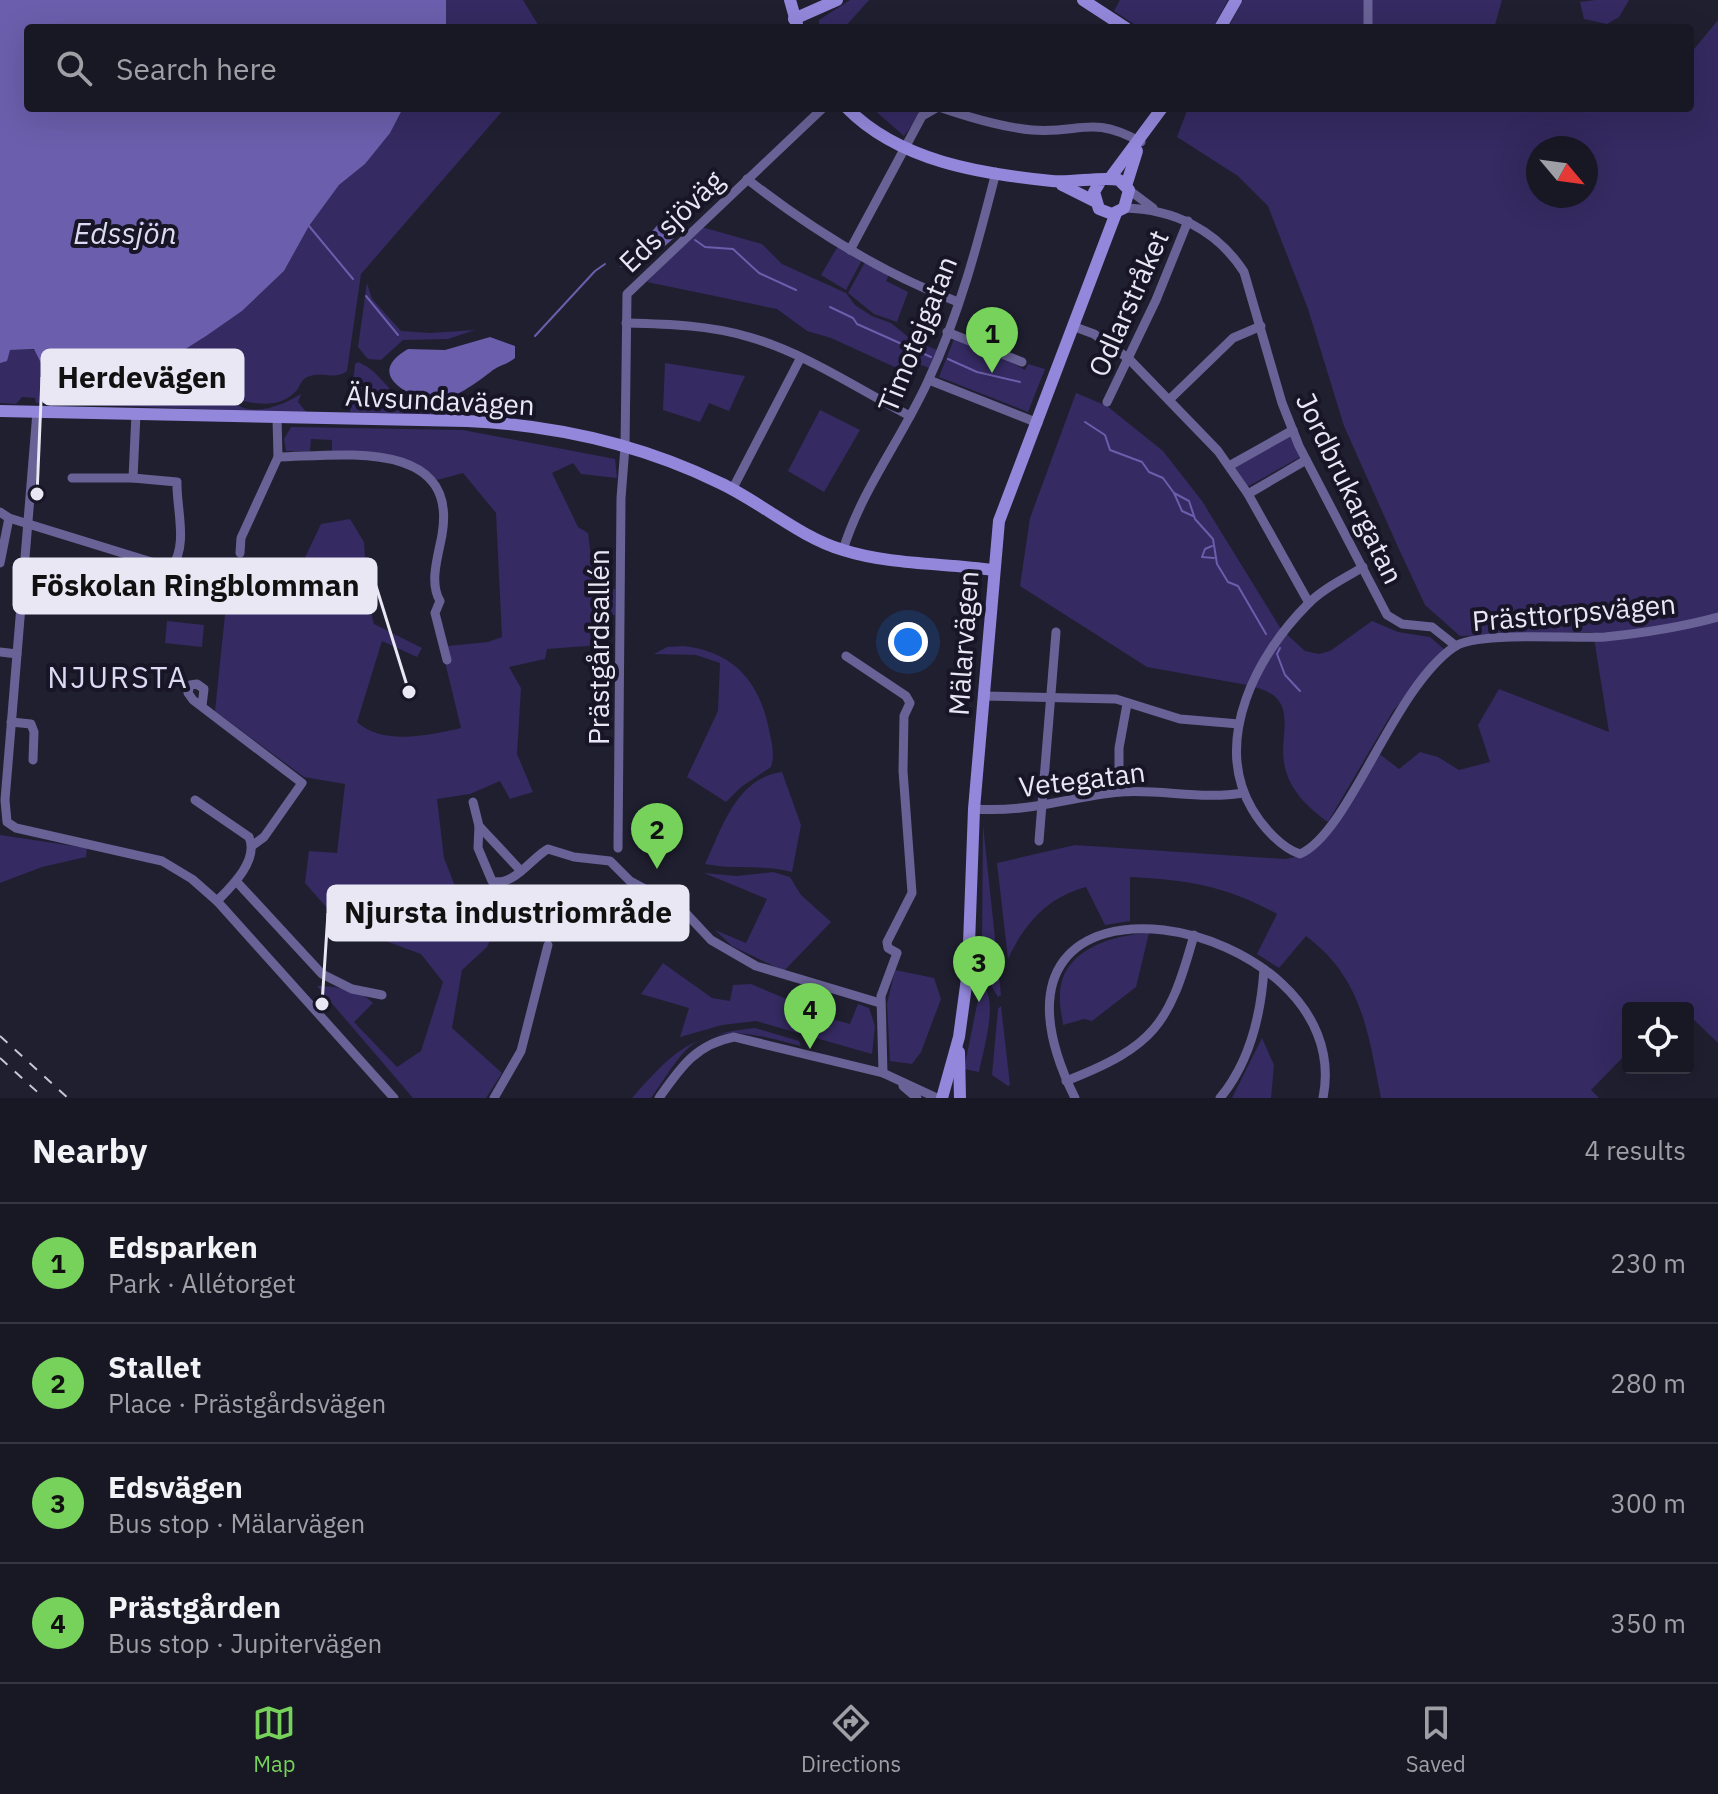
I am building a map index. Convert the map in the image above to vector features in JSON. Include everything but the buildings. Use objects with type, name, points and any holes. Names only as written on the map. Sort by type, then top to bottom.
[{"type":"main road","points":[[790,0],[796,23],[837,0]]},
{"type":"main road","points":[[1083,0],[1120,24]]},
{"type":"main road","points":[[1222,24],[1236,0]]},
{"type":"main road","points":[[851,112],[867,128],[904,148],[951,164],[1052,181],[1105,180],[1127,188],[1141,142]]},
{"type":"main road","points":[[1105,180],[1141,142],[1160,112]]},
{"type":"main road","name":"Mälarvägen","points":[[1094,270],[1097,205],[1094,192],[1105,180]]},
{"type":"main road","points":[[1052,181],[1097,205],[1120,211]]},
{"type":"main road","name":"Mälarvägen","points":[[960,1098],[959,1037],[968,971],[974,809],[999,521],[1127,188]]},
{"type":"main road","name":"Älvsundavägen","points":[[0,411],[483,422],[535,427],[625,447],[688,469],[843,550],[993,570]]},
{"type":"main road","name":"Mälarvägen","points":[[939,1098],[959,1037]]},
{"type":"street","points":[[1368,0],[1368,24]]},
{"type":"street","name":"Eds sjöväg","points":[[625,447],[627,294],[819,112]]},
{"type":"street","points":[[850,250],[922,116],[930,112]]},
{"type":"street","points":[[953,112],[1034,130],[1098,124],[1141,142]]},
{"type":"street","name":"Timotejgatan","points":[[843,550],[861,500],[929,380],[984,225],[996,172]]},
{"type":"street","points":[[747,179],[785,209],[850,250],[908,282],[958,302]]},
{"type":"street","name":"Jordbrukargatan","points":[[1127,188],[1156,210],[1188,221],[1219,241],[1235,259],[1244,272],[1293,430],[1306,460],[1394,622],[1432,627],[1456,646]]},
{"type":"street","name":"Jordbrukargatan","points":[[1120,211],[1156,210]]},
{"type":"street","name":"Odlarstråket","points":[[1107,402],[1129,359],[1188,221]]},
{"type":"street","points":[[626,323],[721,331],[749,337],[800,359],[910,416]]},
{"type":"street","points":[[1170,399],[1233,338],[1261,326]]},
{"type":"street","points":[[1075,327],[1094,334],[1129,359],[1170,399],[1229,466],[1309,603]]},
{"type":"street","points":[[947,332],[1022,362]]},
{"type":"street","points":[[732,490],[800,359]]},
{"type":"street","points":[[929,380],[1038,423]]},
{"type":"street","points":[[37,412],[5,800],[7,822],[16,828],[162,861],[192,879],[217,901],[394,1098]]},
{"type":"street","points":[[133,478],[136,414]]},
{"type":"street","points":[[240,553],[241,538],[278,457],[277,418]]},
{"type":"street","points":[[1229,466],[1293,430]]},
{"type":"street","name":"Prästgårdsallén","points":[[618,848],[621,498],[625,447]]},
{"type":"street","points":[[278,457],[397,459],[422,469],[431,479],[443,507],[444,524],[433,589],[440,601],[435,613],[447,660]]},
{"type":"street","points":[[1248,494],[1306,460]]},
{"type":"street","points":[[0,512],[9,518],[171,568],[176,562],[181,514],[176,500],[177,482],[72,478]]},
{"type":"street","points":[[0,563],[9,518]]},
{"type":"street","points":[[1243,793],[1239,724],[1248,691],[1262,661],[1309,603],[1363,567]]},
{"type":"street","name":"Prästtorpsvägen","points":[[1243,793],[1258,818],[1290,851],[1300,854],[1314,846],[1330,826],[1398,709],[1456,646],[1502,639],[1603,637],[1680,627],[1718,617]]},
{"type":"street","points":[[1039,841],[1048,700],[1056,632]]},
{"type":"street","points":[[0,652],[17,654]]},
{"type":"street","points":[[846,656],[906,696],[910,703],[904,716],[903,771],[912,893],[887,942],[888,948],[897,953],[880,1003],[883,1073]]},
{"type":"street","points":[[984,696],[1048,700],[1116,699],[1180,719],[1239,724]]},
{"type":"street","points":[[1119,792],[1119,748],[1127,704]]},
{"type":"street","points":[[202,706],[302,783],[264,837],[253,845]]},
{"type":"street","points":[[11,722],[31,724],[34,732],[33,760]]},
{"type":"street","name":"Vetegatan","points":[[974,809],[1040,808],[1119,792],[1216,798],[1243,793]]},
{"type":"street","points":[[195,800],[249,837],[253,845],[253,854],[236,881],[217,901]]},
{"type":"street","points":[[473,802],[479,826],[478,848],[492,881],[499,883],[521,871],[548,849],[574,857],[610,861],[630,881],[682,909],[711,940],[737,957],[774,973],[880,1003]]},
{"type":"street","points":[[479,826],[521,871]]},
{"type":"street","points":[[236,881],[322,974],[352,989],[382,995]]},
{"type":"street","points":[[1075,1098],[1066,1081],[1053,1038],[1049,1011],[1058,969],[1071,952],[1105,931],[1149,927],[1194,935],[1264,969],[1293,995],[1315,1032],[1325,1072],[1323,1098]]},
{"type":"street","points":[[1066,1081],[1100,1068],[1137,1047],[1151,1035],[1175,998],[1194,935]]},
{"type":"street","points":[[494,1098],[521,1051],[548,945]]},
{"type":"street","points":[[1220,1098],[1248,1051],[1256,1029],[1264,969]]},
{"type":"street","points":[[659,1098],[697,1050],[715,1040],[734,1037],[883,1073],[939,1098]]},
{"type":"street","points":[[894,1078],[917,1098]]},
{"type":"shaded area","points":[[446,0],[523,0],[538,24],[446,24]]},
{"type":"shaded area","points":[[850,0],[869,0],[848,24],[819,24],[819,20]]},
{"type":"shaded area","points":[[1120,0],[1228,0],[1215,24],[1134,24],[1114,11]]},
{"type":"shaded area","points":[[1243,0],[1502,0],[1495,24],[1230,24]]},
{"type":"shaded area","points":[[1629,0],[1619,17],[1607,24],[1584,19],[1580,2]]},
{"type":"shaded area","points":[[1718,20],[1718,1043],[1694,1020],[1694,1002],[1622,1002],[1622,1058],[1591,1090],[1599,1098],[1381,1098],[1360,1009],[1340,970],[1325,953],[1306,936],[1279,968],[1257,954],[1277,914],[1223,891],[1170,880],[1130,877],[1130,921],[1105,925],[1086,887],[1072,892],[1049,905],[1030,923],[1008,959],[997,863],[1075,845],[1285,859],[1302,854],[1329,833],[1351,801],[1377,752],[1399,769],[1420,752],[1438,757],[1459,770],[1490,762],[1478,725],[1499,689],[1609,732],[1593,632],[1460,636],[1425,605],[1344,426],[1308,309],[1268,206],[1238,176],[1177,137],[1186,112],[1694,112],[1694,49]]},
{"type":"shaded area","points":[[400,112],[502,112],[361,274],[347,371],[338,375],[307,377],[290,397],[274,403],[230,398],[237,405],[255,410],[284,403],[301,394],[298,402],[307,413],[36,403],[35,398],[22,397],[16,404],[0,403],[0,362],[9,350],[62,349],[72,354],[98,354],[114,361],[143,361],[155,352],[176,355],[242,311],[284,271],[309,226],[339,185],[365,164]]},
{"type":"shaded area","points":[[877,112],[921,112],[904,136]]},
{"type":"shaded area","points":[[698,226],[762,244],[782,264],[846,293],[855,305],[872,316],[891,323],[912,340],[937,350],[929,368],[906,359],[901,370],[831,338],[807,331],[777,309],[647,282]]},
{"type":"shaded area","points":[[838,246],[862,260],[846,290],[821,275]]},
{"type":"shaded area","points":[[865,262],[889,275],[886,281],[908,292],[897,322],[874,314],[848,293]]},
{"type":"shaded area","points":[[367,283],[372,299],[401,331],[475,330],[448,339],[403,340],[381,360],[368,359],[358,347]]},
{"type":"shaded area","points":[[954,339],[1025,370],[1028,364],[1045,369],[1028,412],[939,377]]},
{"type":"shaded area","points":[[358,362],[374,372],[398,396],[417,407],[458,406],[472,409],[467,415],[350,412],[355,364]]},
{"type":"shaded area","points":[[665,363],[745,376],[729,411],[709,403],[700,422],[663,410]]},
{"type":"shaded area","points":[[1076,393],[1107,406],[1163,451],[1202,501],[1281,629],[1305,651],[1319,654],[1330,651],[1372,621],[1398,632],[1430,637],[1445,650],[1393,711],[1328,822],[1306,804],[1286,773],[1282,708],[1268,692],[1254,687],[1259,664],[1247,685],[1147,667],[1020,586],[1030,518]]},
{"type":"shaded area","points":[[820,410],[860,430],[824,492],[788,471]]},
{"type":"shaded area","points":[[291,427],[463,430],[615,459],[617,478],[581,474],[573,463],[552,473],[578,527],[588,533],[595,588],[615,589],[615,615],[601,615],[600,645],[547,649],[545,659],[509,667],[521,688],[517,754],[533,792],[510,799],[500,781],[470,794],[437,799],[444,858],[462,904],[487,896],[498,922],[487,947],[462,970],[452,1028],[502,1073],[486,1098],[413,1098],[317,986],[354,992],[373,1003],[354,1022],[397,1067],[421,1051],[443,982],[421,954],[342,925],[305,883],[309,851],[337,853],[345,784],[304,777],[215,711],[228,586],[278,593],[290,589],[321,524],[350,519],[364,542],[368,602],[374,624],[422,648],[417,657],[382,641],[357,722],[380,734],[407,737],[461,728],[445,662],[448,646],[488,642],[502,637],[496,513],[463,473],[437,480],[415,463],[402,458],[332,453],[332,440],[311,439],[310,451],[286,451],[284,439]]},
{"type":"shaded area","points":[[1291,436],[1300,457],[1249,486],[1243,484],[1234,466]]},
{"type":"shaded area","points":[[167,621],[204,625],[202,647],[165,643]]},
{"type":"shaded area","points":[[683,646],[716,654],[730,662],[751,684],[765,713],[773,749],[771,767],[741,787],[726,802],[687,777],[718,711],[720,663],[696,655],[654,654],[667,647]]},
{"type":"shaded area","points":[[782,772],[801,825],[792,872],[705,864],[725,821],[742,794],[766,776]]},
{"type":"shaded area","points":[[983,825],[1001,995],[998,997],[987,978],[976,977],[978,946],[982,944]]},
{"type":"shaded area","points":[[0,835],[87,848],[86,857],[42,867],[0,883]]},
{"type":"shaded area","points":[[773,872],[790,877],[801,895],[831,922],[784,971],[732,946],[715,930],[746,943],[767,899],[704,873],[737,876]]},
{"type":"shaded area","points":[[1149,933],[1136,987],[1092,1021],[1084,1019],[1063,1025],[1060,994],[1063,979],[1080,955],[1106,941]]},
{"type":"shaded area","points":[[663,963],[712,998],[730,1001],[733,985],[751,984],[791,1001],[790,1008],[850,1024],[858,1004],[869,1008],[875,1026],[872,1054],[756,1021],[722,1025],[680,1037],[689,1008],[641,994]]},
{"type":"shaded area","points":[[895,970],[934,978],[941,999],[921,1052],[912,1064],[890,1061],[887,1004]]},
{"type":"shaded area","points":[[981,985],[987,991],[990,1012],[979,1072],[964,1069]]},
{"type":"shaded area","points":[[1001,1006],[1008,1086],[992,1075],[998,1009]]},
{"type":"shaded area","points":[[755,1028],[799,1041],[801,1046],[757,1035],[714,1035]]},
{"type":"shaded area","points":[[1262,1038],[1274,1065],[1271,1098],[1232,1098]]},
{"type":"shaded area","points":[[701,1040],[680,1056],[651,1098],[632,1098],[672,1057],[684,1048]]},
{"type":"water","name":"Edssjön","points":[[0,0],[446,0],[446,24],[24,24],[24,112],[401,112],[390,133],[365,164],[339,185],[309,226],[284,271],[242,311],[176,355],[156,352],[155,359],[147,367],[143,361],[114,361],[98,354],[72,354],[62,350],[53,365],[42,365],[34,349],[10,350],[7,361],[0,363]]},
{"type":"water","points":[[663,219],[681,227],[674,238],[638,269],[620,267]]},
{"type":"water","points":[[490,337],[515,346],[515,358],[449,398],[423,401],[395,383],[389,372],[394,360],[408,349],[445,350]]},
{"type":"waterway","points":[[309,226],[353,279]]},
{"type":"waterway","points":[[695,240],[705,247],[733,249],[759,273],[796,290]]},
{"type":"waterway","points":[[535,336],[605,264]]},
{"type":"waterway","points":[[366,296],[398,335]]},
{"type":"waterway","points":[[830,307],[853,318],[857,324],[931,357]]},
{"type":"waterway","points":[[948,359],[977,372],[1020,382]]},
{"type":"waterway","points":[[1085,422],[1105,435],[1110,450],[1142,462],[1149,472],[1163,478],[1174,493],[1189,501],[1195,519],[1213,539],[1217,564],[1228,582],[1238,586],[1266,634]]},
{"type":"waterway","points":[[1174,493],[1182,511],[1193,516]]},
{"type":"waterway","points":[[1212,546],[1205,549],[1202,557],[1214,558]]},
{"type":"waterway","points":[[1280,648],[1277,654],[1285,675],[1300,691]]},
{"type":"railway","points":[[0,1036],[68,1098]]},
{"type":"railway","points":[[0,1058],[44,1098]]},
{"type":"place","name":"Edsparken","points":[[992,373]]},
{"type":"place","name":"Herdevägen","points":[[37,494]]},
{"type":"place","name":"Föskolan Ringblomman","points":[[409,692]]},
{"type":"place","name":"Stallet","points":[[657,869]]},
{"type":"place","name":"Edsvägen","points":[[979,1002]]},
{"type":"place","name":"Njursta industriområde","points":[[322,1004]]},
{"type":"place","name":"Prästgården","points":[[810,1049]]},
{"type":"district","name":"NJURSTA","points":[[118,676]]}]
